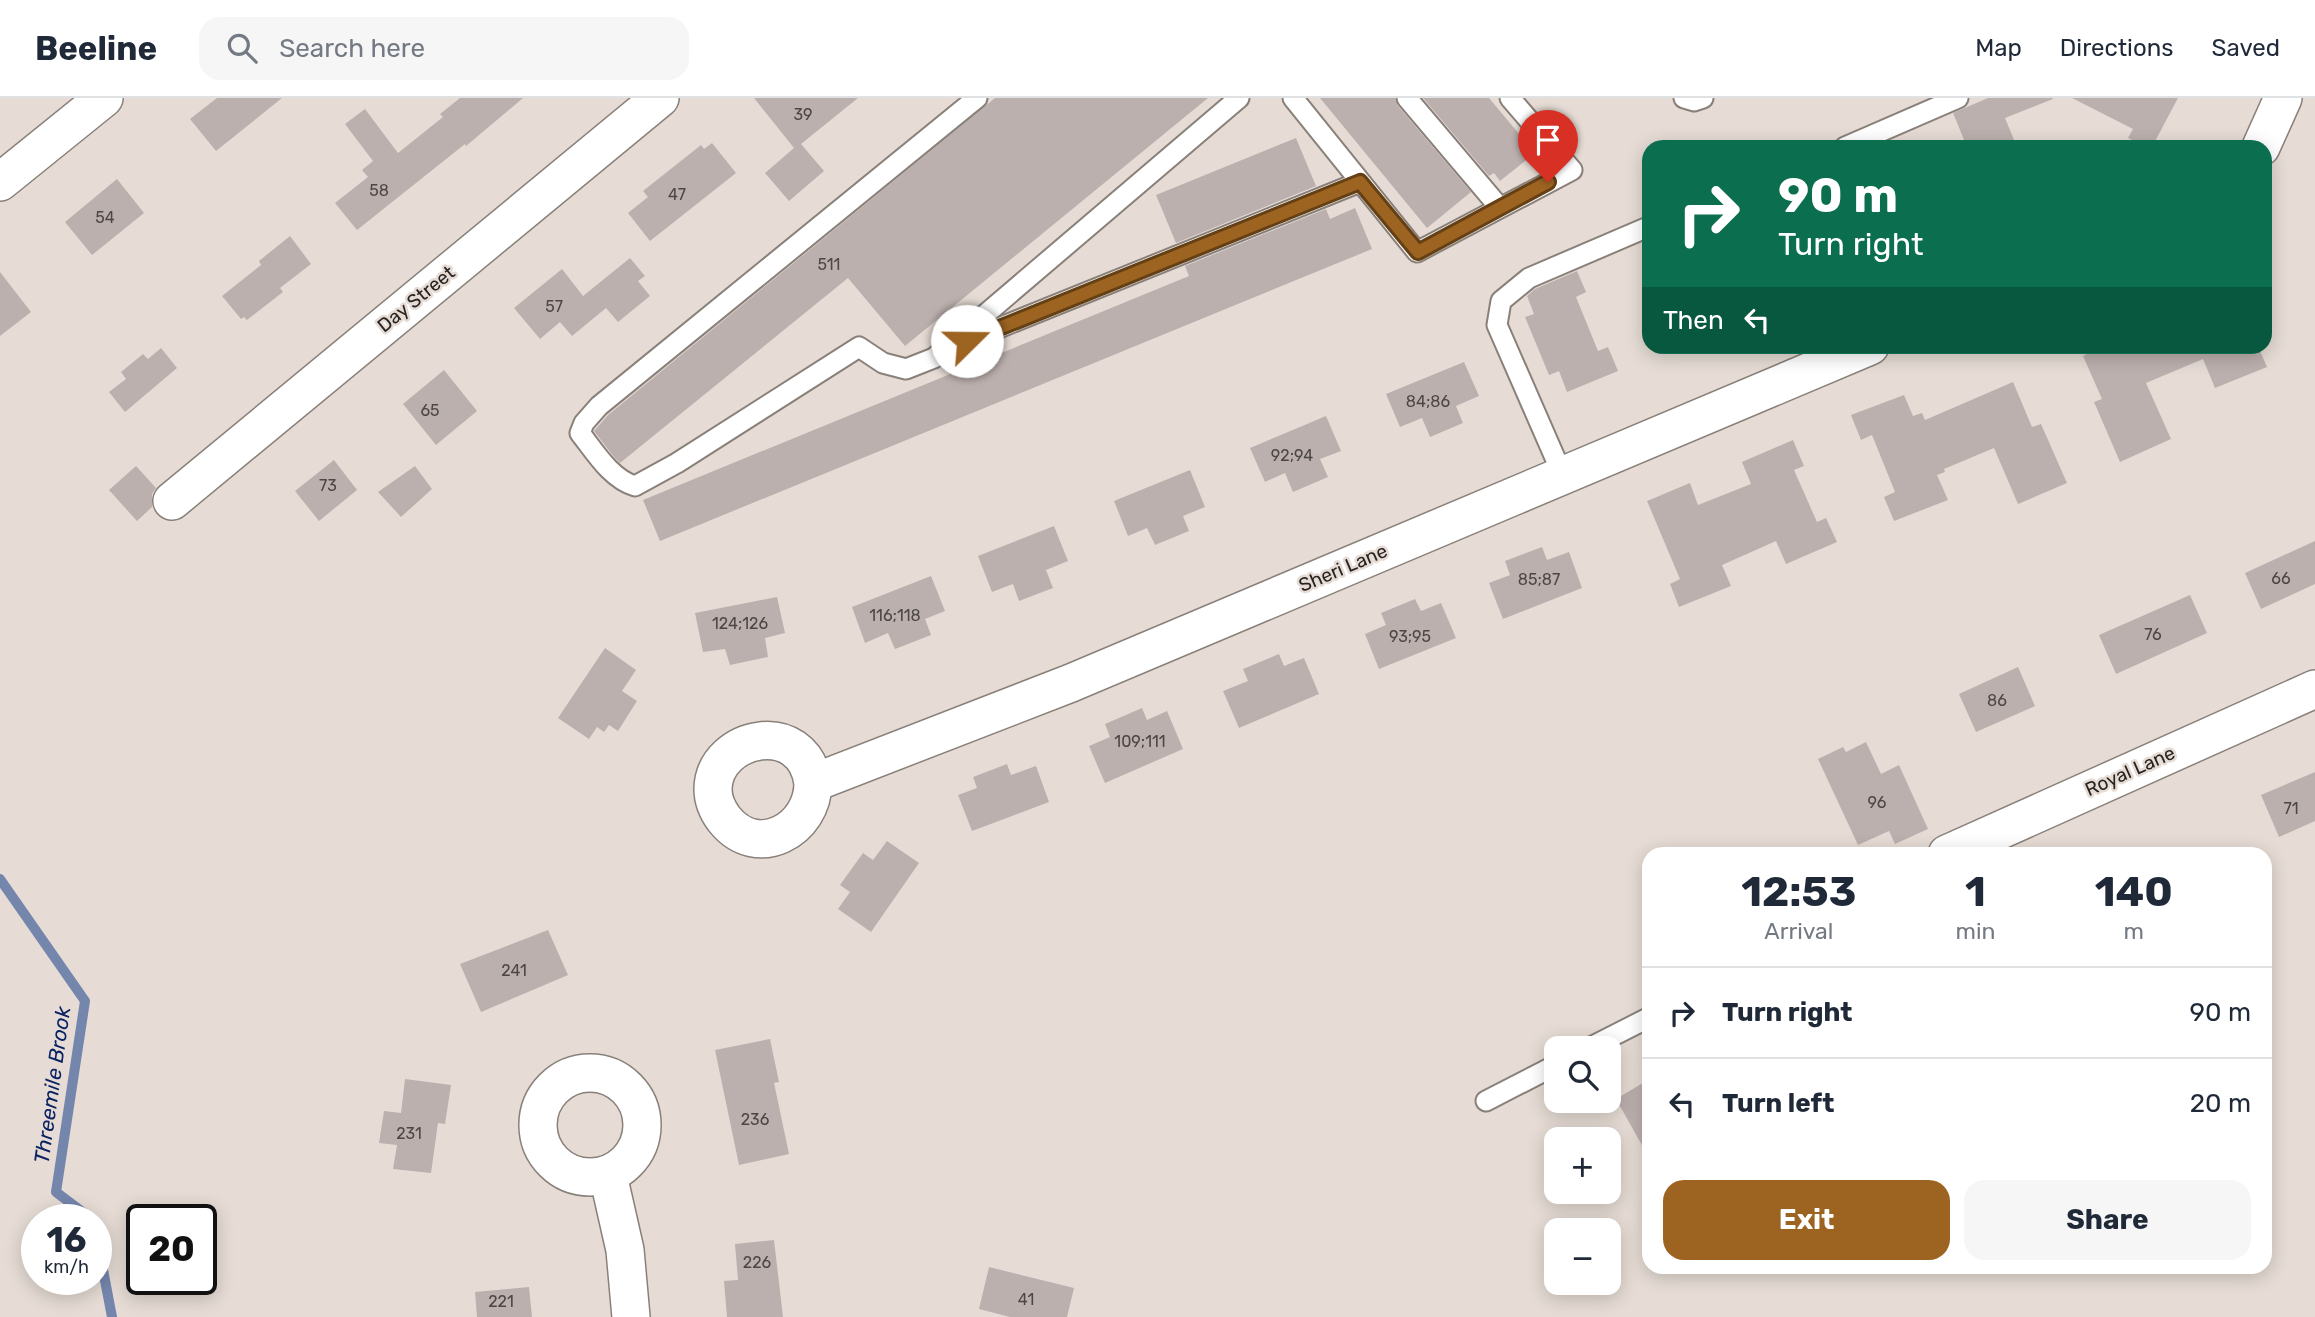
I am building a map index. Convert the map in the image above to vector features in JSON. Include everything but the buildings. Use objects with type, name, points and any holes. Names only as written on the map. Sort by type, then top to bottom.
[{"type":"street","points":[[0,182],[104,98]]},
{"type":"street","name":"Day Street","points":[[172,501],[660,98]]},
{"type":"street","points":[[2264,140],[2283,98]]},
{"type":"street","name":"Sheri Lane","points":[[813,783],[1071,683],[1851,354]]},
{"type":"street","name":"Royal Lane","points":[[1963,847],[2315,689]]},
{"type":"street","points":[[608,1175],[625,1250],[631,1317]]},
{"type":"lane","points":[[977,98],[599,406],[584,423],[580,433],[600,460],[624,483],[635,486],[677,463],[859,347],[883,363],[906,369],[934,358],[1239,98]]},
{"type":"lane","points":[[1293,98],[1418,252],[1572,170],[1510,98]]},
{"type":"lane","points":[[1407,98],[1500,208]]},
{"type":"lane","points":[[1684,98],[1694,101],[1703,98]]},
{"type":"lane","points":[[1861,140],[1958,98]]},
{"type":"lane","points":[[942,351],[1360,182]]},
{"type":"lane","points":[[1563,476],[1497,325],[1502,301],[1529,278],[1642,230]]},
{"type":"lane","points":[[1613,1036],[1642,1021]]},
{"type":"lane","points":[[1486,1101],[1544,1071]]},
{"type":"waterway","name":"Threemile Brook","points":[[0,879],[85,1001],[56,1192],[72,1204]]},
{"type":"waterway","name":"Threemile Brook","points":[[108,1295],[112,1317]]},
{"type":"route","points":[[967,341],[1360,182],[1418,252],[1548,182]]}]
